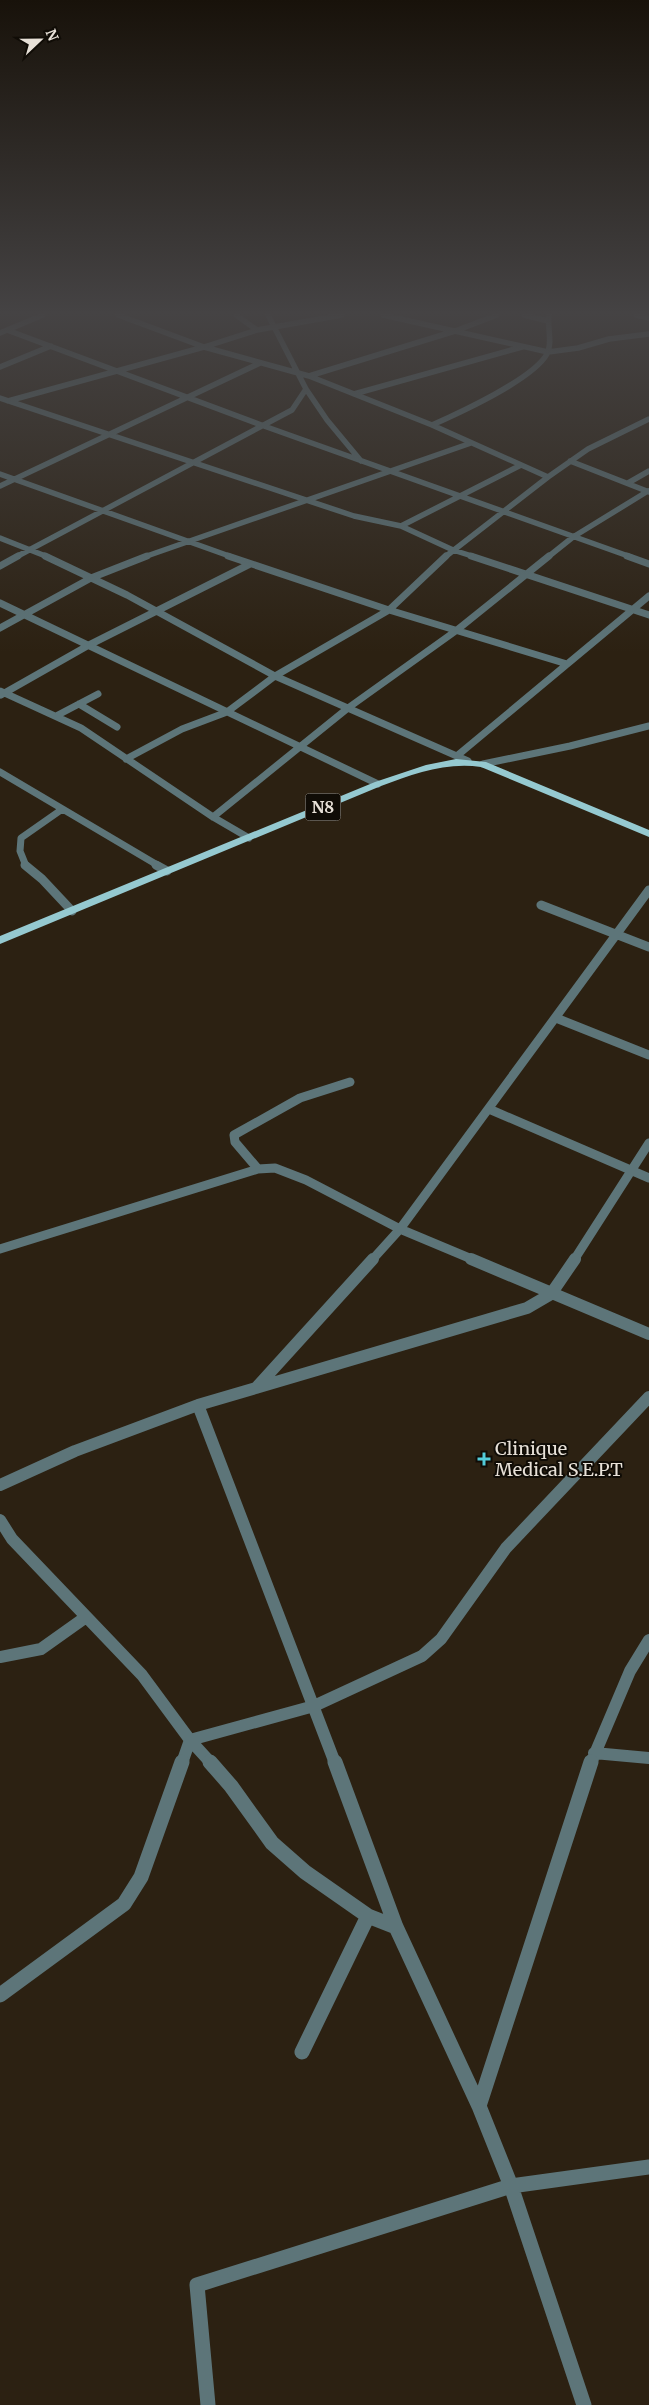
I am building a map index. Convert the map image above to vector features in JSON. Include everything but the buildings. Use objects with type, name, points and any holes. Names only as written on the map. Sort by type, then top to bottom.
[{"type":"main road","name":"N8","points":[[0,940],[378,784],[442,763],[468,761],[483,764],[649,834]]},
{"type":"street","points":[[90,427],[354,516],[401,526],[453,550],[649,615]]},
{"type":"street","points":[[0,486],[125,427]]},
{"type":"street","points":[[0,566],[262,427]]},
{"type":"street","points":[[267,427],[649,564]]},
{"type":"street","points":[[333,427],[362,462]]},
{"type":"street","points":[[437,427],[548,477]]},
{"type":"street","points":[[126,758],[182,729],[227,712],[275,676],[389,610],[453,550],[548,477],[588,449],[632,427]]},
{"type":"street","points":[[0,628],[91,578],[471,443]]},
{"type":"street","points":[[570,461],[648,491]]},
{"type":"street","points":[[401,526],[521,465]]},
{"type":"street","points":[[628,483],[649,471]]},
{"type":"street","points":[[0,474],[250,564],[389,610],[567,664]]},
{"type":"street","points":[[213,817],[348,708],[457,630],[573,537],[648,491]]},
{"type":"street","points":[[0,538],[32,550],[156,610],[275,676],[468,761]]},
{"type":"street","points":[[2,693],[156,610],[250,564]]},
{"type":"street","points":[[458,755],[649,596]]},
{"type":"street","points":[[0,603],[378,784]]},
{"type":"street","points":[[2,693],[81,728],[213,817],[249,838]]},
{"type":"street","points":[[56,716],[98,694]]},
{"type":"street","points":[[79,704],[117,727]]},
{"type":"street","points":[[483,764],[570,746],[649,726]]},
{"type":"street","points":[[0,772],[168,872]]},
{"type":"street","points":[[61,810],[21,838],[20,851],[25,865],[42,879],[72,910]]},
{"type":"street","points":[[255,1388],[400,1229],[649,890]]},
{"type":"street","points":[[541,905],[649,947]]},
{"type":"street","points":[[556,1018],[649,1055]]},
{"type":"street","points":[[258,1169],[235,1142],[234,1135],[300,1098],[350,1082]]},
{"type":"street","points":[[489,1109],[649,1178]]},
{"type":"street","points":[[0,1485],[75,1451],[198,1405],[527,1308],[551,1294],[649,1143]]},
{"type":"street","points":[[0,1249],[258,1169],[275,1168],[306,1180],[400,1229],[649,1334]]},
{"type":"street","points":[[190,1740],[314,1706],[422,1656],[441,1638],[506,1548],[649,1397]]},
{"type":"street","points":[[198,1405],[314,1706],[396,1927],[479,2106],[511,2186],[584,2405]]},
{"type":"street","points":[[0,1520],[12,1539],[142,1675],[190,1740],[231,1786],[272,1843],[305,1872],[368,1916],[396,1927]]},
{"type":"street","points":[[0,1658],[41,1649],[86,1617]]},
{"type":"street","points":[[479,2106],[594,1753],[630,1670],[649,1640]]},
{"type":"street","points":[[0,1995],[124,1904],[141,1877],[190,1740]]},
{"type":"street","points":[[594,1753],[649,1758]]},
{"type":"street","points":[[302,2052],[368,1916]]},
{"type":"street","points":[[208,2405],[197,2285],[511,2186],[649,2167]]},
{"type":"place","name":"Clinique Medical S.E.P.T","points":[[484,1459]]}]
